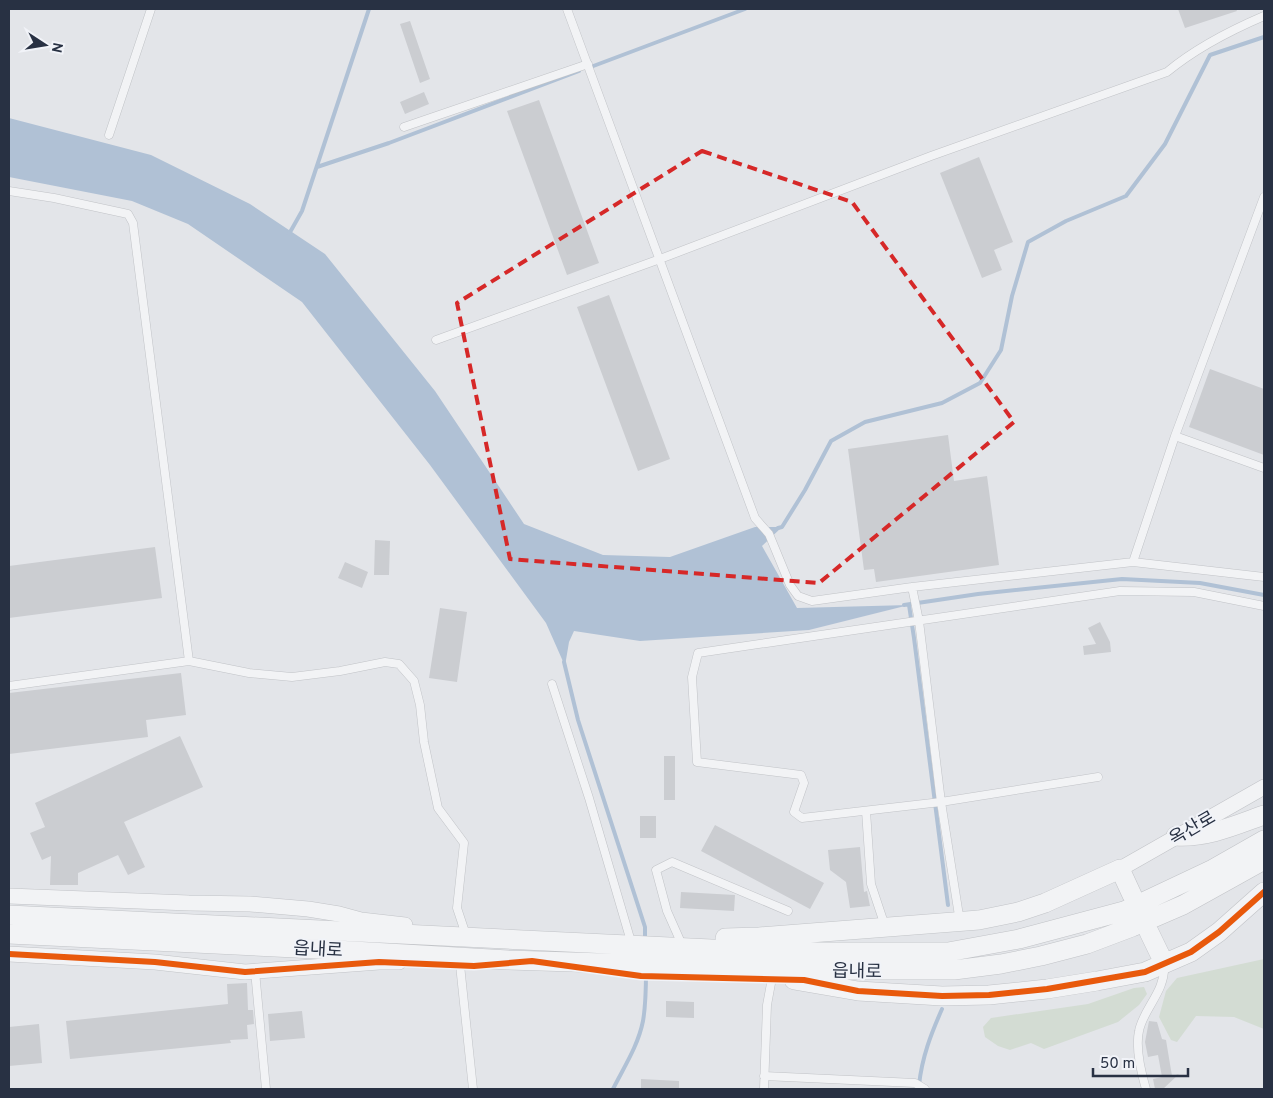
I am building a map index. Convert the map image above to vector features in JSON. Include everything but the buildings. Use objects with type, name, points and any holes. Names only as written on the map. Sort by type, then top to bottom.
[{"type":"street","name":"옥산로","points":[[1120,869],[1264,787]]},
{"type":"street","points":[[1176,836],[1194,837],[1264,815]]},
{"type":"street","name":"읍내로","points":[[9,915],[772,952],[948,952],[1019,939],[1124,911],[1213,869],[1264,840]]},
{"type":"street","name":"읍내로","points":[[9,934],[532,961],[825,970],[954,970],[1001,964],[1087,944],[1183,905],[1264,860]]},
{"type":"street","points":[[683,947],[714,938],[759,937],[979,920],[1018,912],[1045,903],[1120,869],[1132,894]]},
{"type":"street","points":[[9,954],[155,962],[245,972],[380,962],[467,965],[532,961],[647,976],[772,978],[804,980],[858,991],[942,996],[988,995],[1048,989],[1145,972],[1191,952],[1219,932],[1264,892]]},
{"type":"street","points":[[9,896],[189,904],[250,904],[308,908],[391,925],[450,928],[466,937]]},
{"type":"street","points":[[1149,932],[1164,963]]},
{"type":"lane","points":[[109,135],[151,9]]},
{"type":"lane","points":[[567,9],[755,518],[769,534],[790,585],[798,596],[812,601],[912,587],[1133,562],[1264,577]]},
{"type":"lane","points":[[436,340],[660,259],[932,156],[1166,72],[1186,56],[1230,31],[1264,16]]},
{"type":"lane","points":[[404,127],[588,64]]},
{"type":"lane","points":[[9,191],[54,198],[128,214],[133,223],[189,661]]},
{"type":"lane","points":[[1133,562],[1175,436],[1264,197]]},
{"type":"lane","points":[[1175,436],[1264,468]]},
{"type":"lane","points":[[912,587],[919,621],[941,802],[960,922]]},
{"type":"lane","points":[[1098,777],[941,802],[802,818],[794,812],[804,784],[801,775],[697,762],[692,677],[698,653],[1120,590],[1194,592],[1264,606]]},
{"type":"lane","points":[[9,686],[189,661],[249,673],[292,677],[340,671],[385,662],[399,664],[414,681],[420,704],[424,742],[438,808],[464,843],[458,908],[466,937]]},
{"type":"lane","points":[[552,684],[589,798],[641,945]]},
{"type":"lane","points":[[866,811],[871,884],[886,928]]},
{"type":"lane","points":[[683,947],[667,911],[656,870],[672,862],[788,911]]},
{"type":"lane","points":[[1146,1089],[1138,1046],[1139,1030],[1154,1002],[1165,972],[1164,963]]},
{"type":"lane","points":[[467,965],[473,1089]]},
{"type":"lane","points":[[255,971],[266,1089]]},
{"type":"lane","points":[[764,1089],[767,1005],[772,978]]},
{"type":"lane","points":[[764,1076],[915,1083],[925,1089]]},
{"type":"highlighted area","points":[[702,151],[852,202],[1014,422],[819,583],[510,559],[457,303]]},
{"type":"shaded area","points":[[1264,959],[1264,1029],[1234,1017],[1196,1016],[1177,1042],[1171,1040],[1159,1017],[1166,991],[1177,978]]},
{"type":"shaded area","points":[[1144,987],[1147,994],[1139,1005],[1118,1022],[1044,1049],[1031,1043],[1010,1050],[998,1046],[985,1037],[983,1027],[991,1018],[1088,1004],[1134,988]]},
{"type":"water","points":[[9,118],[151,155],[250,204],[325,254],[435,391],[524,524],[603,555],[670,557],[755,527],[782,527],[762,546],[797,608],[909,605],[809,630],[640,641],[574,631],[569,642],[565,666],[546,623],[430,465],[302,302],[188,224],[132,201],[9,177]]},
{"type":"waterway","points":[[289,234],[302,211],[369,9]]},
{"type":"waterway","points":[[588,68],[745,9]]},
{"type":"waterway","points":[[778,528],[782,527],[805,490],[831,441],[865,422],[942,403],[980,383],[1001,350],[1012,296],[1028,242],[1066,221],[1126,196],[1165,144],[1210,55],[1264,37]]},
{"type":"waterway","points":[[317,167],[389,143],[579,71]]},
{"type":"waterway","points":[[904,605],[978,594],[1122,579],[1200,583],[1264,595]]},
{"type":"waterway","points":[[909,605],[948,905]]},
{"type":"waterway","points":[[564,662],[578,720],[645,927],[645,940]]},
{"type":"waterway","points":[[613,1089],[641,1030],[645,1008],[646,970]]},
{"type":"waterway","points":[[919,1085],[922,1065],[942,1009]]},
{"type":"cycle path","points":[[9,954],[155,962],[245,972],[379,962],[474,966],[532,961],[641,976],[804,980],[858,991],[942,996],[989,995],[1047,989],[1145,972],[1191,952],[1219,932],[1264,892]]}]
